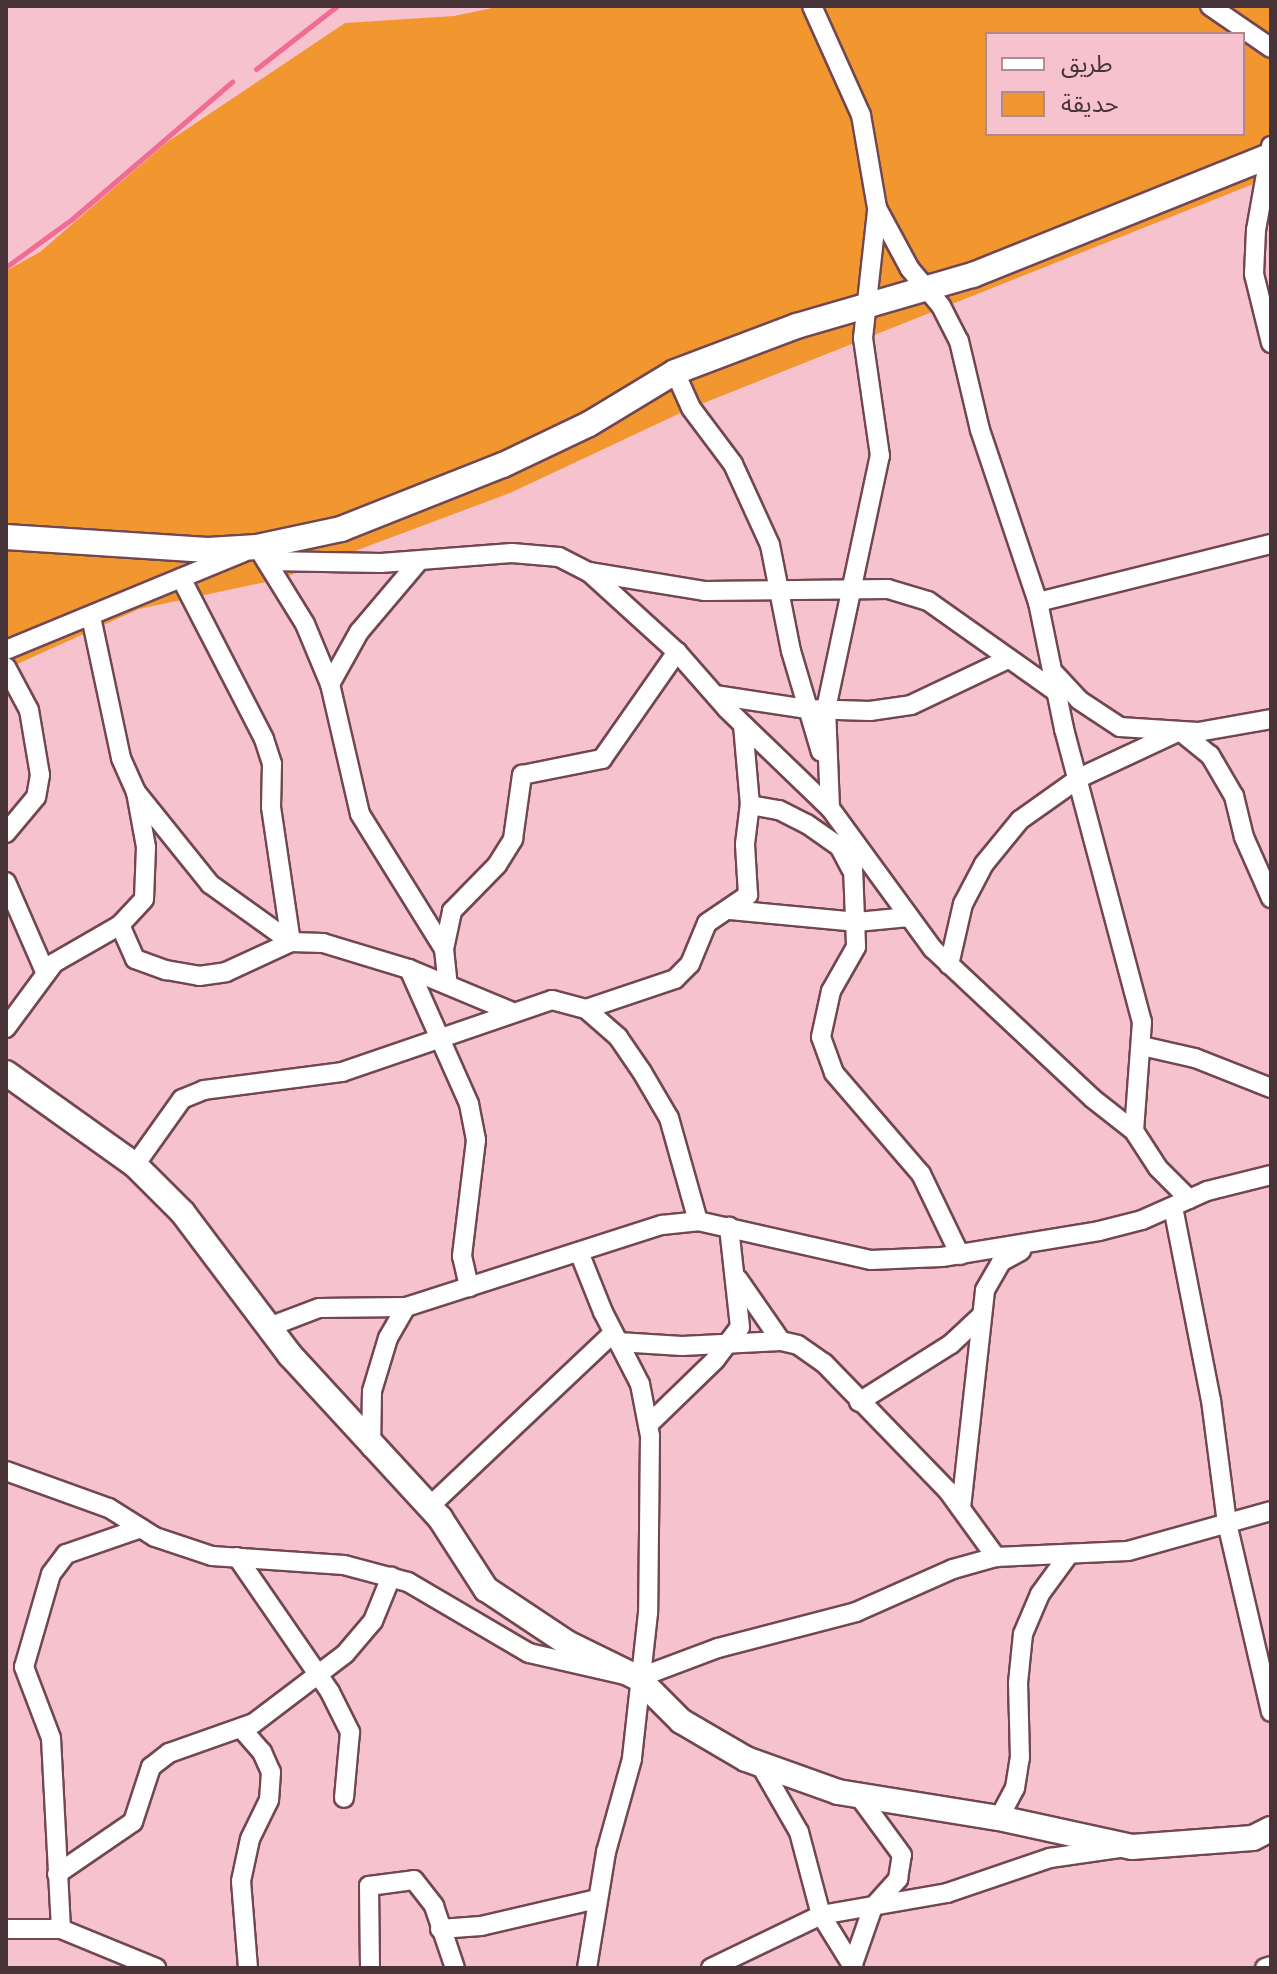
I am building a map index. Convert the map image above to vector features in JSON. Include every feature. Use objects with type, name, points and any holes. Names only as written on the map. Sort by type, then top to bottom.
[{"type":"street","points":[[812,6],[861,115],[877,208],[863,338],[880,456],[826,709],[830,808]]},
{"type":"street","points":[[1211,6],[1271,34]]},
{"type":"street","points":[[1211,6],[1271,48]]},
{"type":"street","points":[[6,650],[181,578],[341,529],[503,465],[589,424],[675,372],[1058,243],[1271,152]]},
{"type":"street","points":[[1271,152],[1256,230],[1254,274],[1271,343]]},
{"type":"street","points":[[877,208],[924,288],[941,306],[959,341],[980,430],[1038,602],[1079,778],[1126,946],[1142,1022],[1134,1131]]},
{"type":"street","points":[[675,372],[691,408],[733,464],[770,545],[806,709],[826,765]]},
{"type":"street","points":[[6,537],[183,550],[419,561],[512,553],[559,557],[589,572],[677,652],[743,725],[830,808],[909,917],[949,965],[1092,1098],[1134,1131],[1181,1203],[1227,1523],[1271,1712]]},
{"type":"street","points":[[1038,602],[1271,544]]},
{"type":"street","points":[[262,554],[305,624],[330,684],[360,814],[444,949]]},
{"type":"street","points":[[330,684],[359,632],[419,561]]},
{"type":"street","points":[[589,572],[705,591],[888,589],[928,601],[1008,659],[1056,684],[1120,727],[1180,731],[1271,719]]},
{"type":"street","points":[[181,578],[264,739],[272,764],[271,807],[291,942]]},
{"type":"street","points":[[6,1028],[54,963],[120,925],[144,899],[146,847],[136,792],[121,758],[91,617]]},
{"type":"street","points":[[448,985],[444,949],[452,911],[497,865],[513,839],[522,775],[602,759],[677,652]]},
{"type":"street","points":[[715,695],[806,709],[870,711],[911,705],[1008,659]]},
{"type":"street","points":[[6,667],[29,710],[40,775],[36,797],[6,833]]},
{"type":"street","points":[[586,1009],[675,979],[690,964],[707,923],[748,895],[745,844],[750,805],[743,725]]},
{"type":"street","points":[[949,965],[963,904],[984,864],[1020,820],[1079,778],[1180,731]]},
{"type":"street","points":[[1180,731],[1210,755],[1234,796],[1244,837],[1271,898]]},
{"type":"street","points":[[136,792],[210,884],[291,942]]},
{"type":"street","points":[[750,805],[779,810],[807,824],[839,846],[856,879]]},
{"type":"street","points":[[852,840],[856,879],[856,947],[831,991],[821,1037],[834,1073],[921,1174],[960,1255]]},
{"type":"street","points":[[6,882],[46,974]]},
{"type":"street","points":[[730,910],[857,922],[909,917]]},
{"type":"street","points":[[120,925],[135,959],[199,976],[226,972],[291,942],[323,943],[409,969],[510,1011]]},
{"type":"street","points":[[409,969],[469,1104],[476,1140],[462,1256],[469,1287]]},
{"type":"street","points":[[135,1165],[182,1099],[342,1072],[510,1011],[552,1000],[586,1009],[618,1037],[669,1118],[698,1221]]},
{"type":"street","points":[[1142,1046],[1195,1058],[1271,1088]]},
{"type":"street","points":[[6,1073],[135,1165],[183,1213],[269,1327],[371,1448],[429,1507],[486,1589],[567,1643],[638,1678],[681,1721],[761,1766],[858,1795],[999,1818],[1132,1847]]},
{"type":"street","points":[[269,1327],[319,1308],[406,1307],[662,1225],[698,1221],[871,1260],[960,1255],[1031,1246],[1142,1220],[1181,1203],[1271,1175]]},
{"type":"street","points":[[648,1425],[740,1327],[738,1279],[729,1227]]},
{"type":"street","points":[[961,1508],[985,1290],[1001,1262],[1031,1246]]},
{"type":"street","points":[[579,1252],[616,1338],[640,1384],[648,1425],[648,1613],[638,1678],[632,1759],[597,1899],[587,1968]]},
{"type":"street","points":[[738,1279],[781,1341]]},
{"type":"street","points":[[371,1448],[372,1391],[388,1338],[406,1307]]},
{"type":"street","points":[[859,1402],[940,1352],[981,1316]]},
{"type":"street","points":[[429,1507],[616,1338],[727,1344],[781,1341],[798,1345],[824,1363],[961,1508],[996,1557]]},
{"type":"street","points":[[9,1467],[109,1508],[141,1528],[212,1556],[344,1565],[391,1577],[408,1582],[529,1653],[638,1678],[705,1652],[856,1612],[953,1569],[996,1557],[1067,1557],[1128,1551],[1271,1511]]},
{"type":"street","points":[[61,1929],[51,1738],[24,1667],[51,1574],[66,1554],[141,1528]]},
{"type":"street","points":[[237,1557],[318,1675],[350,1732],[344,1798]]},
{"type":"street","points":[[999,1818],[1015,1788],[1020,1758],[1018,1683],[1023,1634],[1040,1594],[1067,1557]]},
{"type":"street","points":[[57,1874],[133,1822],[151,1767],[169,1753],[241,1728],[284,1704],[345,1654],[373,1621],[391,1577]]},
{"type":"street","points":[[6,1674],[24,1667]]},
{"type":"street","points":[[241,1728],[262,1752],[271,1772],[269,1800],[250,1839],[241,1881],[248,1968]]},
{"type":"street","points":[[761,1766],[799,1832],[821,1915],[854,1966]]},
{"type":"street","points":[[854,1966],[873,1907],[898,1879],[902,1855],[858,1795]]},
{"type":"street","points":[[711,1968],[821,1915],[947,1893],[1050,1858],[1132,1847],[1239,1840],[1271,1829]]},
{"type":"street","points":[[370,1968],[369,1886],[414,1880],[434,1906],[455,1968]]},
{"type":"street","points":[[440,1929],[481,1926],[597,1899]]},
{"type":"street","points":[[6,1929],[61,1929],[156,1968]]},
{"type":"street","points":[[1265,1968],[1271,1966]]},
{"type":"green space","points":[[502,6],[1271,6],[1271,177],[691,408],[510,493],[280,579],[139,609],[6,669],[6,271],[40,252],[166,143],[345,23],[454,16]]},
{"type":"waterway","points":[[256,69],[337,6]]},
{"type":"waterway","points":[[6,267],[72,219],[232,82]]}]
